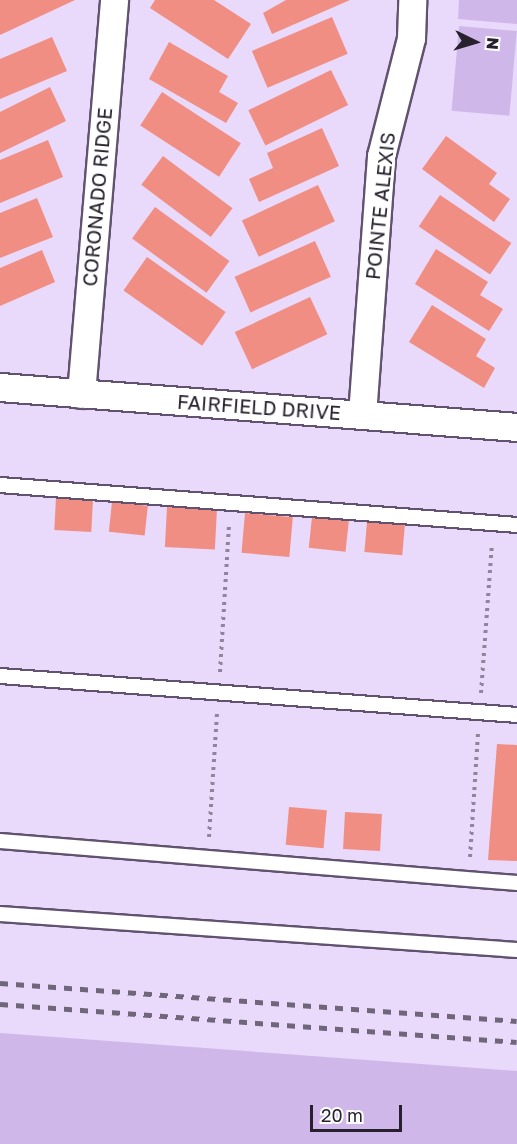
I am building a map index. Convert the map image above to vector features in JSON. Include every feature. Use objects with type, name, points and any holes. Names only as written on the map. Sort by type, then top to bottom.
[{"type":"street","name":"CORONADO RIDGE","points":[[81,394],[114,0]]},
{"type":"street","name":"POINTE ALEXIS","points":[[362,415],[381,156],[411,38],[412,0]]},
{"type":"street","name":"FAIRFIELD DRIVE","points":[[0,387],[517,427]]},
{"type":"lane","points":[[0,485],[517,525]]},
{"type":"lane","points":[[0,676],[517,715]]},
{"type":"lane","points":[[0,842],[517,883]]},
{"type":"lane","points":[[0,914],[517,950]]},
{"type":"shaded area","points":[[459,0],[517,0],[517,24],[458,19]]},
{"type":"shaded area","points":[[459,26],[517,31],[509,116],[452,111]]},
{"type":"shaded area","points":[[0,1033],[517,1071],[517,1144],[0,1144]]},
{"type":"building","points":[[0,0],[75,0],[0,35]]},
{"type":"building","points":[[155,0],[214,0],[251,24],[228,59],[150,8]]},
{"type":"building","points":[[286,0],[350,0],[272,34],[263,13]]},
{"type":"building","points":[[332,17],[348,54],[268,88],[252,51]]},
{"type":"building","points":[[52,37],[67,71],[0,99],[0,59]]},
{"type":"building","points":[[169,42],[228,76],[219,92],[238,103],[226,123],[149,79]]},
{"type":"building","points":[[331,70],[348,105],[265,145],[248,110]]},
{"type":"building","points":[[50,87],[66,121],[0,153],[0,112]]},
{"type":"building","points":[[162,92],[241,143],[219,177],[140,126]]},
{"type":"building","points":[[322,128],[339,166],[259,202],[249,179],[273,168],[267,153]]},
{"type":"building","points":[[446,136],[497,173],[489,184],[510,199],[494,222],[422,169]]},
{"type":"building","points":[[48,140],[63,177],[0,203],[0,160]]},
{"type":"building","points":[[163,156],[232,208],[211,237],[141,185]]},
{"type":"building","points":[[318,185],[335,221],[259,257],[242,220]]},
{"type":"building","points":[[440,195],[511,243],[490,275],[419,227]]},
{"type":"building","points":[[37,198],[53,237],[0,258],[0,213]]},
{"type":"building","points":[[155,207],[229,261],[207,293],[132,239]]},
{"type":"building","points":[[315,241],[331,277],[250,312],[235,277]]},
{"type":"building","points":[[436,249],[488,282],[480,295],[503,309],[489,331],[415,284]]},
{"type":"building","points":[[42,250],[55,282],[0,306],[0,268]]},
{"type":"building","points":[[147,257],[226,312],[202,346],[123,291]]},
{"type":"building","points":[[310,297],[327,334],[252,369],[235,332]]},
{"type":"building","points":[[432,305],[486,339],[476,356],[495,368],[484,388],[409,342]]},
{"type":"building","points":[[56,498],[93,500],[91,532],[54,530]]},
{"type":"building","points":[[112,502],[148,506],[145,536],[109,532]]},
{"type":"building","points":[[167,507],[217,510],[215,550],[165,547]]},
{"type":"building","points":[[245,513],[293,517],[289,557],[242,553]]},
{"type":"building","points":[[312,517],[349,521],[346,552],[309,548]]},
{"type":"building","points":[[367,522],[405,525],[402,555],[364,552]]},
{"type":"building","points":[[497,744],[517,745],[517,861],[488,860]]},
{"type":"building","points":[[289,807],[327,810],[324,848],[286,845]]},
{"type":"building","points":[[345,812],[382,814],[380,851],[343,849]]},
{"type":"railway","points":[[0,983],[517,1021]]},
{"type":"railway","points":[[0,1004],[517,1042]]}]
